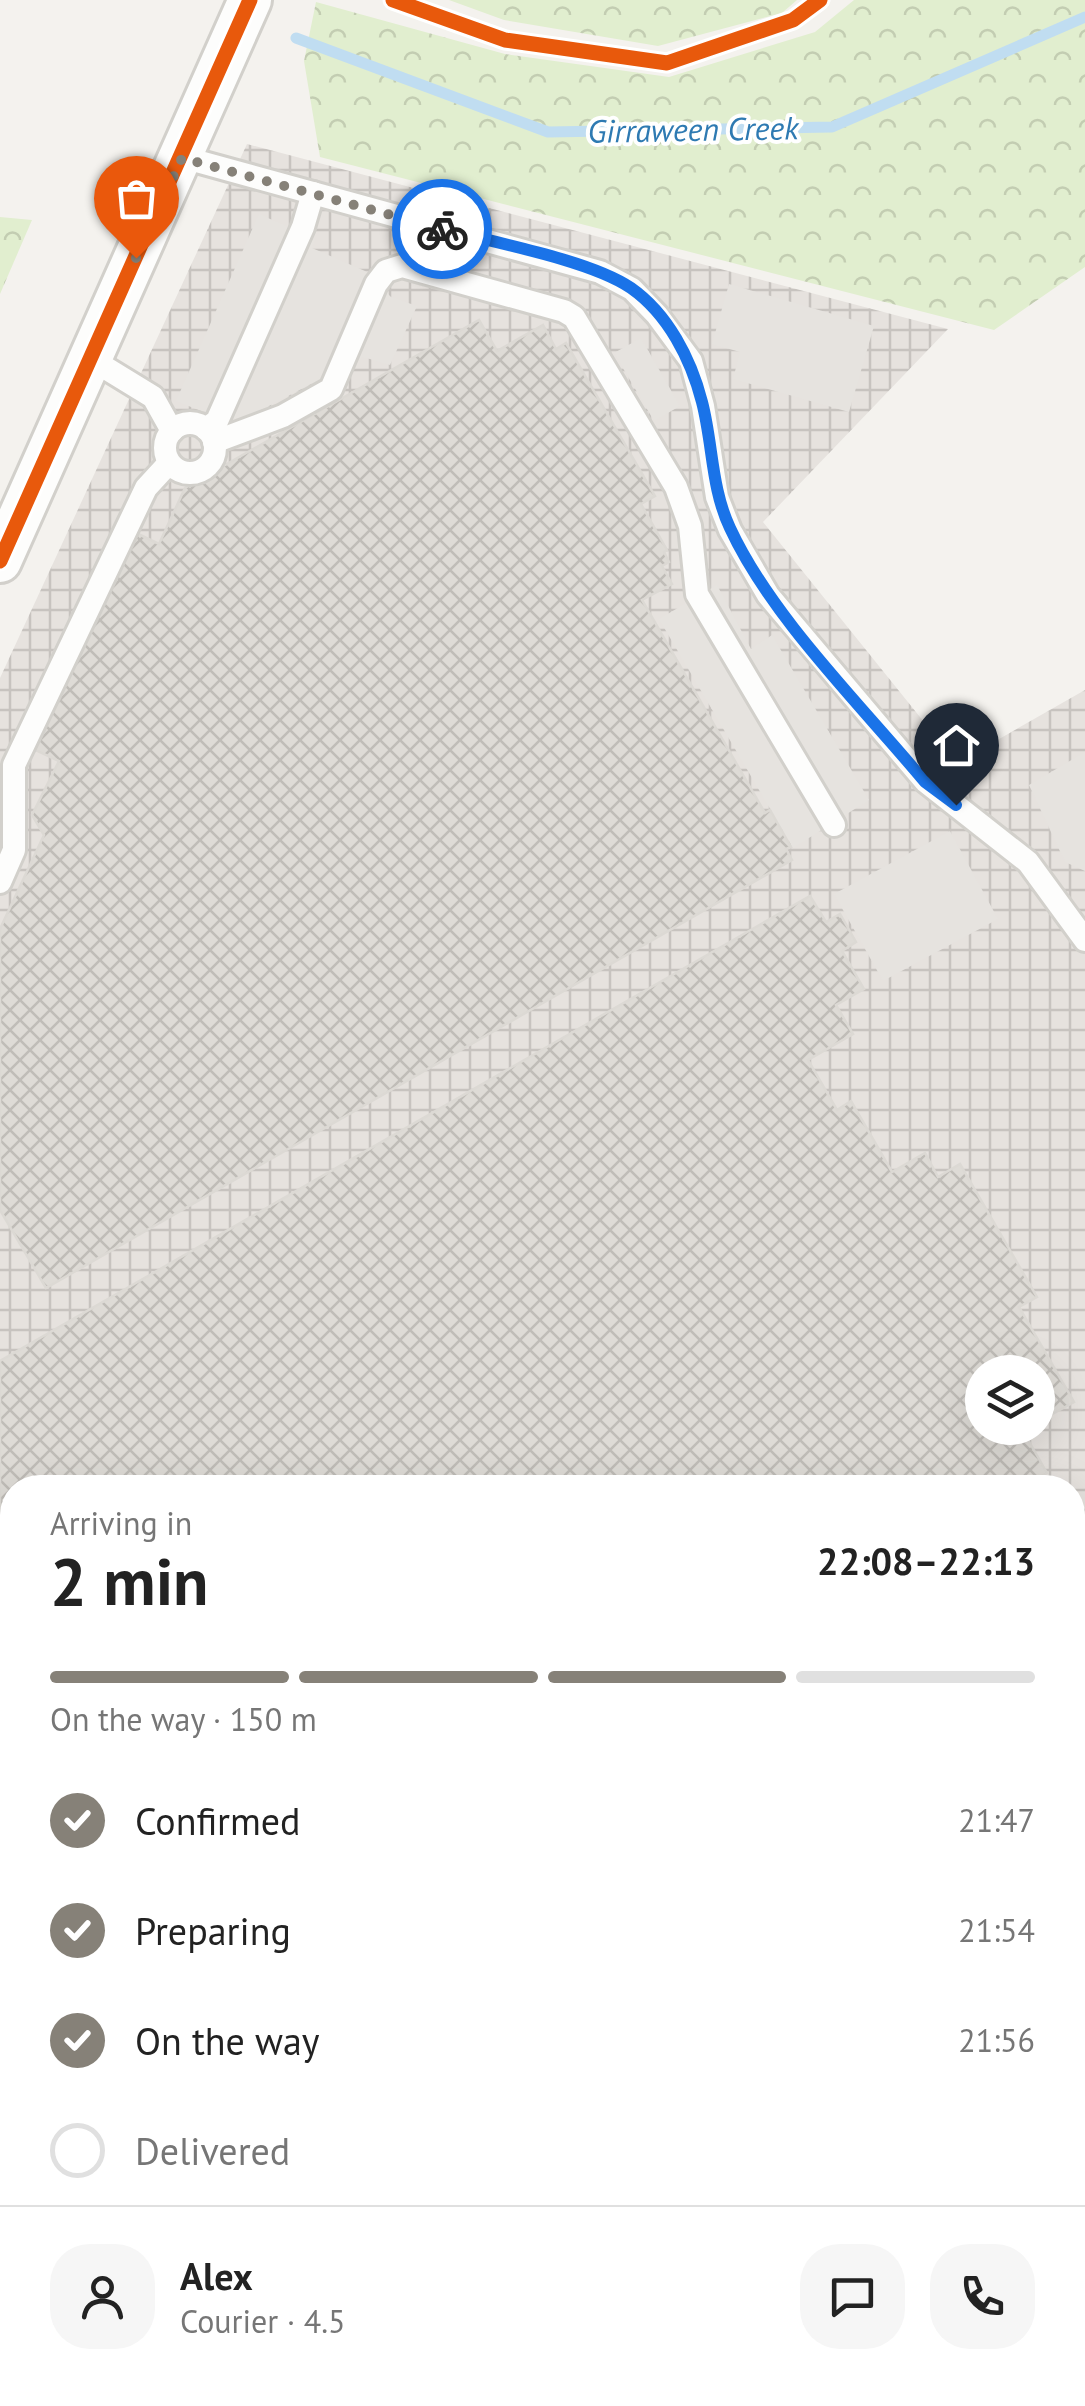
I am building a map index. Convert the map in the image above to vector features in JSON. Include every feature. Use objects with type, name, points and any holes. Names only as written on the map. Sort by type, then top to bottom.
[{"type":"street","points":[[0,561],[250,0]]},
{"type":"lane","points":[[182,158],[600,272],[632,289],[658,315],[691,362],[704,406],[717,497],[730,530],[768,595],[925,782],[1028,862],[1085,940]]},
{"type":"lane","points":[[313,193],[303,227],[210,436],[211,462],[199,472],[183,472],[170,462],[165,446],[172,431],[187,424],[210,436],[283,416],[331,389],[376,284],[386,270],[402,266],[564,311],[574,317],[676,486],[690,526],[697,594],[834,825]]},
{"type":"lane","points":[[91,359],[153,397],[172,431]]},
{"type":"lane","points":[[0,882],[14,850],[14,765],[146,488],[170,462]]},
{"type":"shaded area","points":[[247,144],[948,329],[763,522],[957,763],[1085,690],[1085,1475],[0,1475],[0,678]]},
{"type":"shaded area","points":[[259,214],[315,239],[312,248],[365,271],[391,297],[417,306],[390,365],[363,357],[242,420],[176,401]]},
{"type":"shaded area","points":[[729,284],[874,326],[849,412],[733,379],[740,352],[712,344]]},
{"type":"shaded area","points":[[641,338],[680,406],[654,421],[614,353]]},
{"type":"shaded area","points":[[717,585],[751,649],[772,635],[869,800],[793,848],[659,619]]},
{"type":"shaded area","points":[[1085,752],[1085,871],[1065,862],[1029,785]]},
{"type":"shaded area","points":[[950,831],[998,919],[883,981],[834,894]]},
{"type":"green space","points":[[449,0],[797,0],[782,13],[658,46],[504,20]]},
{"type":"green space","points":[[854,0],[1085,0],[1085,267],[994,330],[320,157],[304,61],[316,2],[505,54],[669,77],[815,32]]},
{"type":"green space","points":[[0,217],[32,220],[0,294]]},
{"type":"building","points":[[479,320],[497,351],[543,325],[556,349],[566,343],[655,496],[641,504],[667,550],[664,552],[669,562],[662,566],[672,584],[642,600],[765,813],[770,810],[791,847],[786,849],[792,860],[46,1288],[0,1210],[0,929],[44,835],[32,815],[59,761],[31,748],[132,531],[159,544],[185,488]]},
{"type":"building","points":[[810,896],[826,922],[840,914],[856,942],[842,951],[864,989],[836,1005],[853,1034],[808,1060],[837,1110],[851,1101],[892,1172],[925,1153],[938,1177],[960,1164],[1037,1297],[1019,1307],[1047,1355],[965,1355],[965,1445],[1031,1445],[1047,1473],[0,1475],[0,1361]]},
{"type":"building","points":[[1055,1369],[1074,1402],[1055,1413]]},
{"type":"waterway","name":"Girraween Creek","points":[[296,38],[548,132],[832,127],[1085,17]]},
{"type":"cycle path","points":[[0,561],[250,0]]},
{"type":"cycle path","points":[[393,0],[505,40],[667,63],[793,20],[820,0]]},
{"type":"way so far","points":[[136,258],[182,158],[442,229]]},
{"type":"route","points":[[442,229],[600,272],[632,289],[658,315],[691,362],[704,406],[717,497],[730,530],[768,595],[925,782],[956,805]]}]
